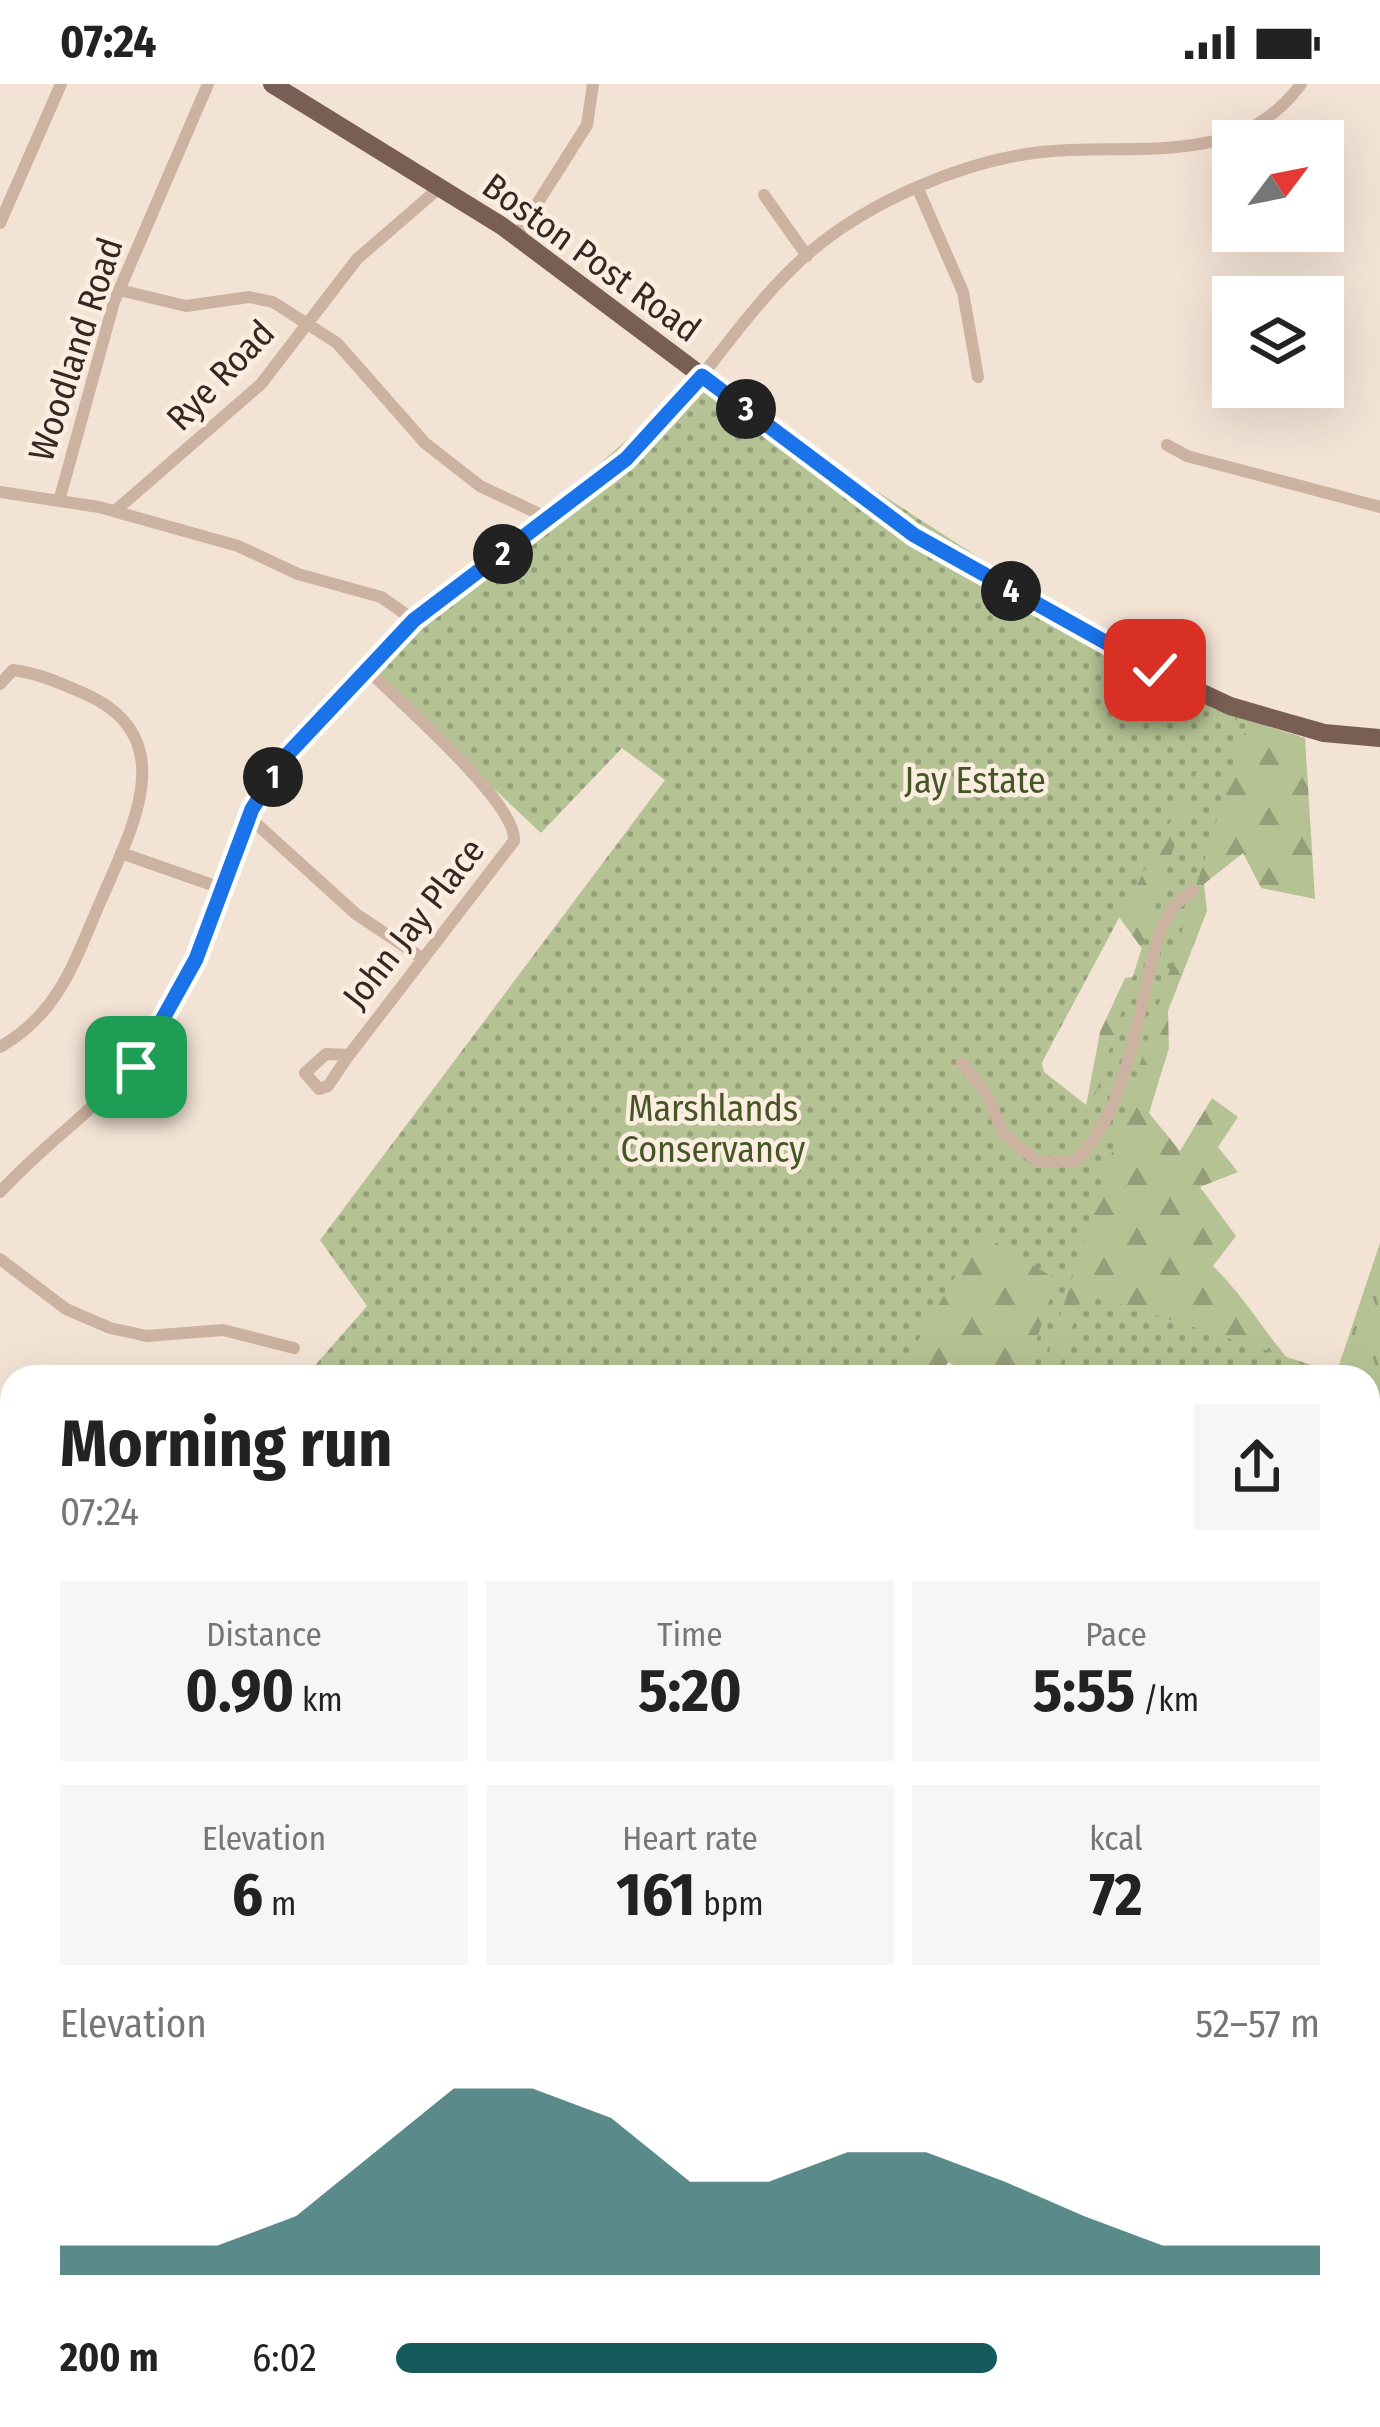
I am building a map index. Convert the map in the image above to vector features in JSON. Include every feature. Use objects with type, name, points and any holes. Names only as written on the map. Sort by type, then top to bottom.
[{"type":"main road","name":"Boston Post Road","points":[[272,84],[516,237],[914,535],[1155,670],[1230,706],[1296,726],[1380,738]]},
{"type":"street","points":[[0,223],[61,84]]},
{"type":"street","name":"Woodland Road","points":[[59,501],[119,290],[208,84]]},
{"type":"street","points":[[516,237],[587,125],[593,84]]},
{"type":"street","points":[[0,1192],[136,1067],[196,959],[249,817],[287,755],[414,620],[626,459],[807,256],[918,189],[989,163],[1040,152],[1198,147],[1228,141],[1288,102],[1301,84]]},
{"type":"street","name":"Rye Road","points":[[115,511],[261,384],[357,259],[438,189]]},
{"type":"street","points":[[918,189],[963,292],[977,376]]},
{"type":"street","points":[[764,195],[807,256]]},
{"type":"street","points":[[119,290],[186,306],[249,297],[273,302],[337,343],[425,443],[480,486],[550,519]]},
{"type":"street","points":[[1167,445],[1186,456],[1380,507]]},
{"type":"street","points":[[0,492],[115,511],[238,546],[298,574],[381,597],[414,620]]},
{"type":"street","name":"John Jay Place","points":[[349,1055],[514,841],[515,830],[511,818],[485,788],[365,668]]},
{"type":"street","points":[[0,684],[13,670],[33,672],[96,699],[128,723],[143,758],[143,782],[121,853],[58,999],[0,1047]]},
{"type":"street","points":[[249,817],[356,914],[422,958]]},
{"type":"street","points":[[121,853],[221,888]]},
{"type":"street","points":[[962,1063],[987,1095],[1003,1133],[1038,1162],[1075,1161],[1103,1129],[1162,929],[1174,906],[1193,890]]},
{"type":"street","points":[[0,1259],[66,1309],[110,1328],[147,1336],[223,1330],[294,1348]]},
{"type":"green space","points":[[709,368],[726,394],[1215,710],[1230,706],[1226,715],[1247,725],[1045,1365],[1029,1365],[1056,1279],[980,1233],[904,1365],[315,1365],[367,1306],[320,1240],[665,780],[622,748],[541,833],[366,668]],"holes":[[[1199,768],[1091,1108],[1039,1068]]]},
{"type":"green space","points":[[1215,710],[1305,738],[1315,899],[1261,888],[1243,853],[1204,884],[1207,911],[1168,1011],[1169,1048],[1149,1113],[1180,1151],[1212,1098],[1238,1117],[1218,1147],[1238,1172],[1200,1187],[1236,1236],[1213,1266],[1293,1365],[624,1365],[1025,1003],[1073,1175],[1100,1032],[1125,978],[1159,972],[1071,851]]},
{"type":"green space","points":[[1380,1243],[1380,1365],[1339,1365]]},
{"type":"green space","points":[[1083,1292],[1312,1365],[1061,1365]]},
{"type":"route","points":[[136,1067],[196,959],[252,809],[287,755],[414,620],[626,459],[702,376],[914,535],[1155,670]]},
{"type":"park label","name":"Jay Estate","points":[[975,780]]},
{"type":"park label","name":"Marshlands Conservancy","points":[[713,1128]]}]
